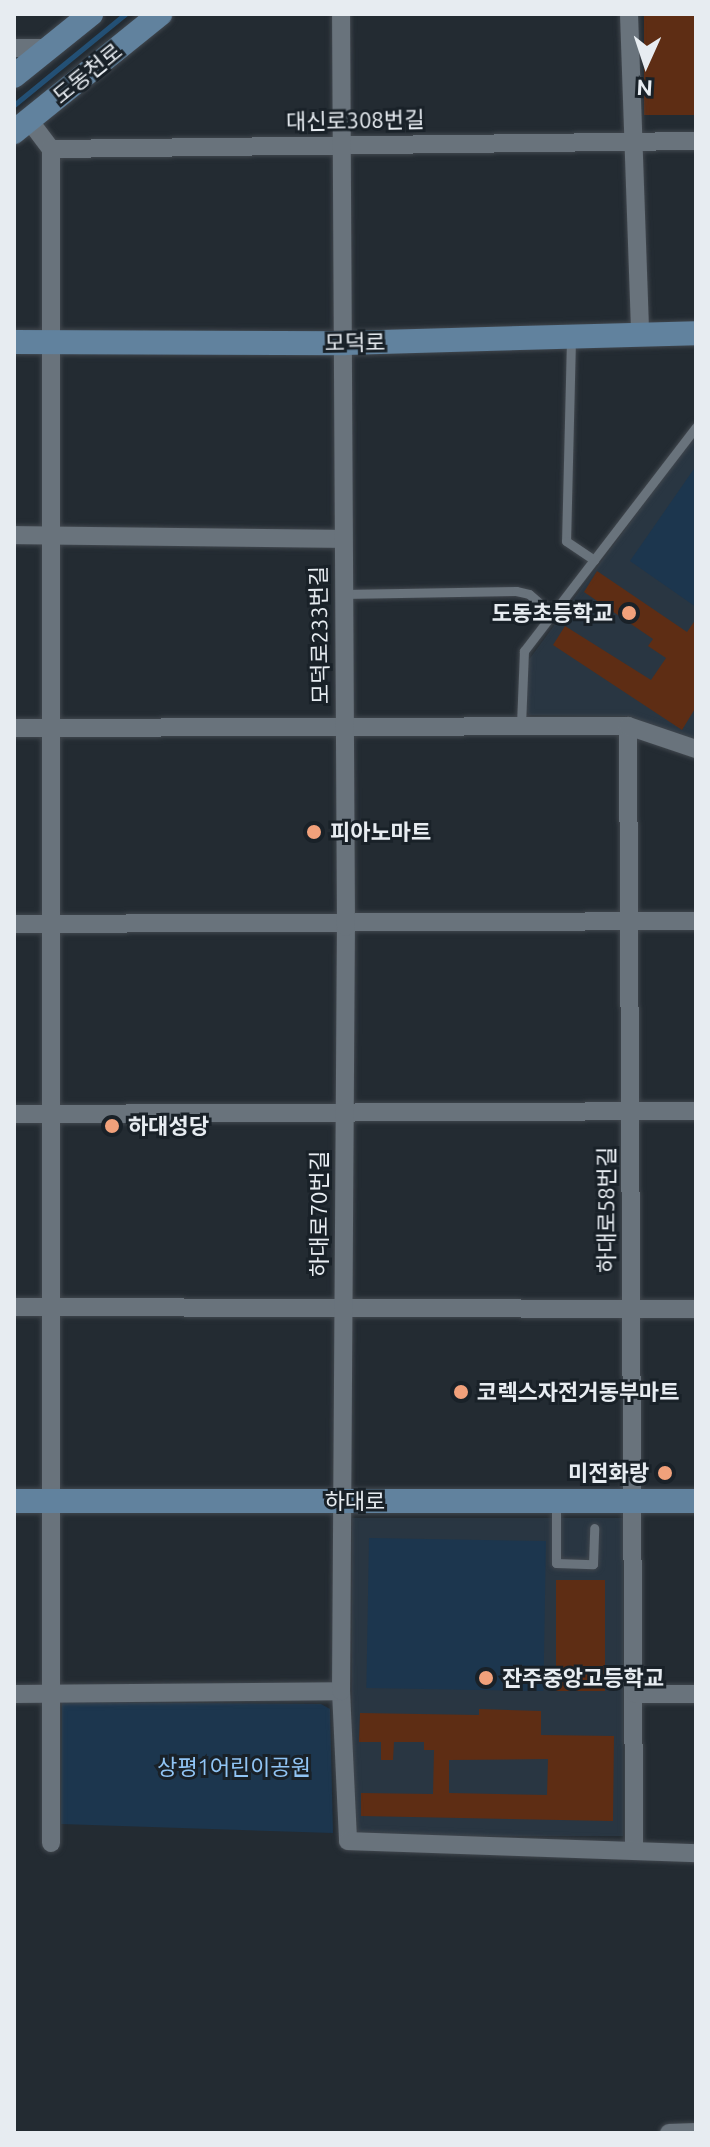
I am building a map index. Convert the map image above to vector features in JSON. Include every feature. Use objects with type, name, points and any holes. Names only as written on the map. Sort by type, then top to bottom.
[{"type":"street","name":"도동천로","points":[[14,76],[91,14]]},
{"type":"street","name":"도동천로","points":[[21,126],[160,14]]},
{"type":"street","name":"모덕로233번길","points":[[341,14],[346,927]]},
{"type":"street","points":[[629,14],[640,333]]},
{"type":"street","points":[[14,48],[49,48]]},
{"type":"street","points":[[21,126],[51,149],[55,342],[49,535],[51,1843]]},
{"type":"street","name":"대신로308번길","points":[[51,149],[696,141]]},
{"type":"street","name":"모덕로","points":[[14,342],[345,343],[571,334],[696,333]]},
{"type":"street","points":[[14,535],[342,539]]},
{"type":"street","points":[[14,728],[628,726],[696,749]]},
{"type":"street","name":"하대로58번길","points":[[628,726],[629,1500],[636,1694],[634,1849]]},
{"type":"street","points":[[14,924],[346,927],[696,921]]},
{"type":"street","name":"하대로70번길","points":[[346,927],[340,1502],[341,1691],[348,1841],[634,1849]]},
{"type":"street","points":[[14,1114],[696,1111]]},
{"type":"street","points":[[14,1307],[696,1309]]},
{"type":"street","name":"하대로","points":[[14,1501],[696,1501]]},
{"type":"street","points":[[14,1694],[341,1691]]},
{"type":"street","points":[[636,1694],[696,1694]]},
{"type":"street","points":[[634,1849],[696,1853]]},
{"type":"street","points":[[669,2133],[696,2132]]},
{"type":"lane","points":[[571,334],[566,541],[594,560]]},
{"type":"lane","points":[[521,725],[524,651],[696,427]]},
{"type":"lane","points":[[343,594],[516,591],[529,594],[553,615]]},
{"type":"lane","points":[[556,1500],[556,1563],[593,1564],[594,1528]]},
{"type":"shaded area","name":"도동초등학교","points":[[696,433],[696,740],[628,716],[529,715],[524,706],[525,665]]},
{"type":"shaded area","name":"잔주중앙고등학교","points":[[352,1518],[623,1518],[623,1836],[352,1836]]},
{"type":"green space","points":[[696,466],[696,607],[630,561]]},
{"type":"green space","points":[[369,1538],[546,1541],[543,1691],[366,1688]]},
{"type":"green space","name":"상평1어린이공원","points":[[62,1702],[321,1704],[330,1709],[333,1833],[61,1824]]},
{"type":"building","points":[[644,14],[696,14],[696,115],[644,115]]},
{"type":"building","points":[[597,571],[687,632],[696,619],[696,707],[682,730],[553,645],[565,626],[651,680],[666,658],[648,646],[653,639],[584,592]]},
{"type":"building","points":[[556,1580],[605,1580],[605,1691],[556,1691]]},
{"type":"building","points":[[479,1709],[541,1711],[541,1735],[614,1736],[613,1821],[361,1816],[361,1793],[433,1794],[434,1750],[424,1750],[424,1742],[394,1742],[393,1760],[381,1760],[381,1742],[359,1742],[360,1713],[479,1715]],"holes":[[[548,1759],[547,1795],[449,1793],[449,1760]]]},
{"type":"waterway","points":[[14,105],[125,14]]},
{"type":"place","name":"도동초등학교","points":[[629,613]]},
{"type":"place","name":"피아노마트","points":[[314,832]]},
{"type":"place","name":"하대성당","points":[[112,1126]]},
{"type":"place","name":"코렉스자전거동부마트","points":[[461,1392]]},
{"type":"place","name":"미전화랑","points":[[665,1473]]},
{"type":"place","name":"잔주중앙고등학교","points":[[486,1678]]}]
